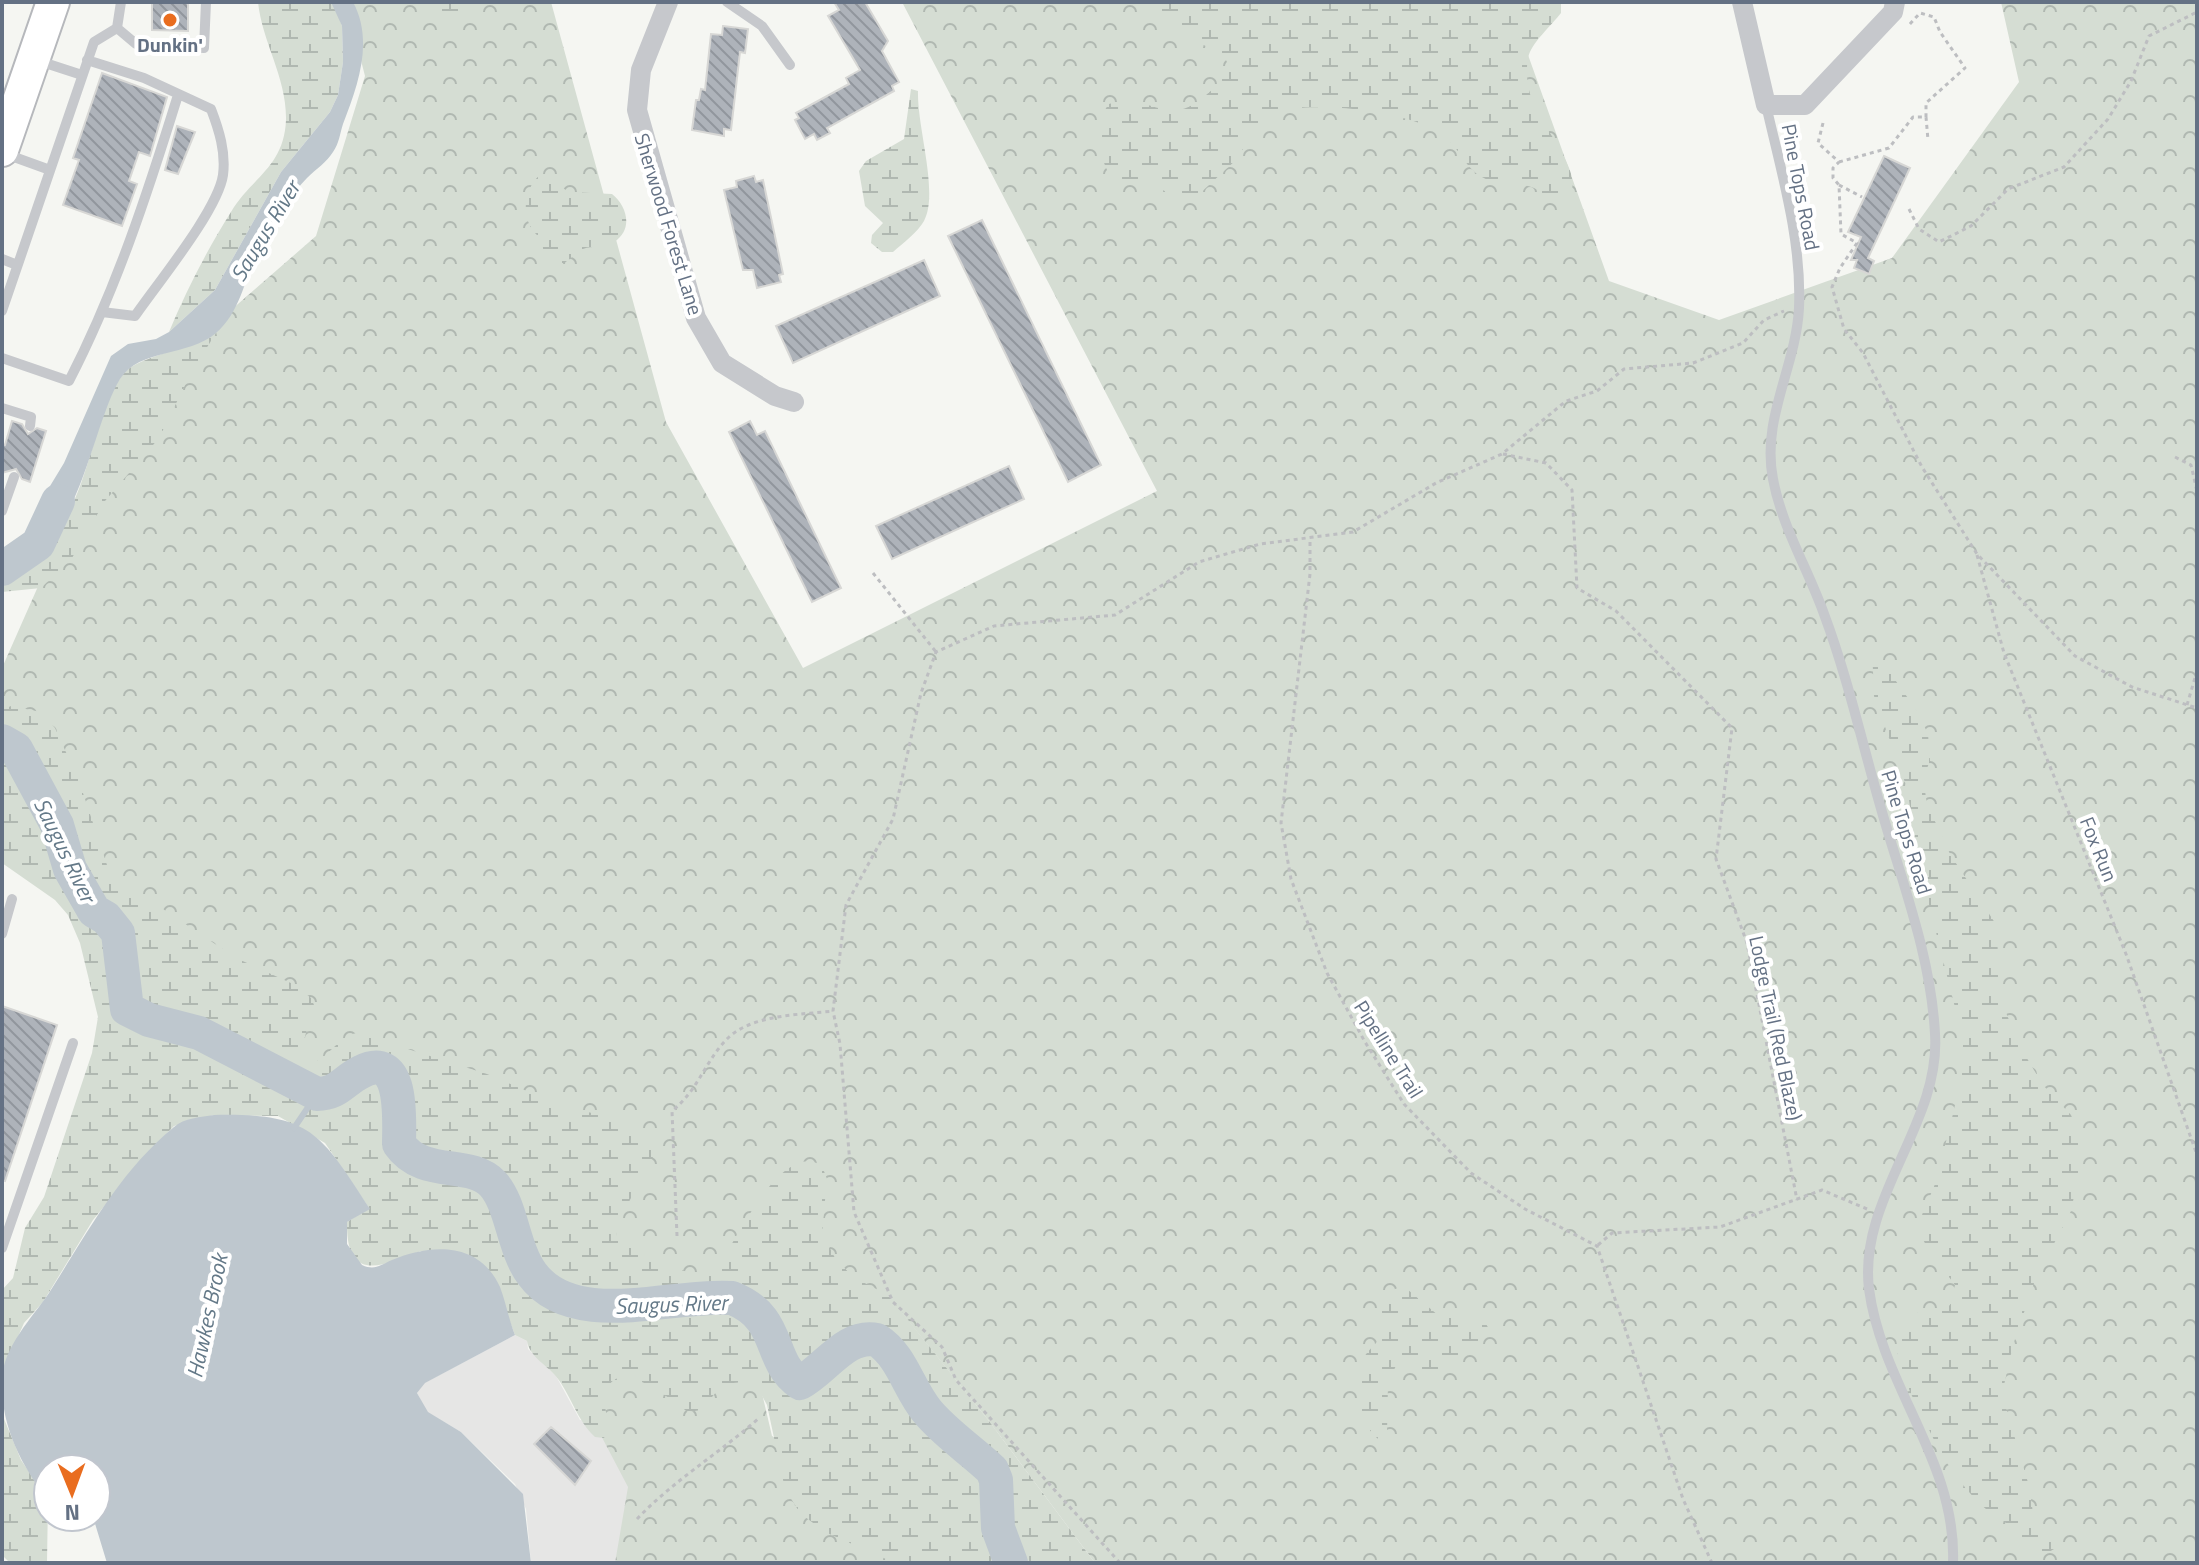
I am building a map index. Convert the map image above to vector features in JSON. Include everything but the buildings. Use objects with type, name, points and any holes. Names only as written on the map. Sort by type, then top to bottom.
[{"type":"highway","points":[[2,152],[53,2]]},
{"type":"street","name":"Sherwood Forest Lane","points":[[668,2],[641,70],[637,110],[696,318],[722,363],[775,396],[794,402]]},
{"type":"street","points":[[1742,2],[1766,105],[1805,105],[1893,12],[1895,2]]},
{"type":"lane","points":[[2,311],[87,60],[94,42],[117,28],[121,2]]},
{"type":"lane","points":[[117,28],[136,44],[204,48],[206,2]]},
{"type":"lane","points":[[727,2],[762,26],[790,65]]},
{"type":"lane","points":[[33,59],[82,75]]},
{"type":"lane","points":[[87,60],[144,78],[211,109],[221,136],[223,176],[206,213],[135,316],[102,312]]},
{"type":"lane","points":[[2,358],[69,381],[102,312],[152,180],[178,95]]},
{"type":"lane","name":"Pine Tops Road","points":[[1766,105],[1791,214],[1799,307],[1794,355],[1773,418],[1769,447],[1772,476],[1787,526],[1825,615],[1918,928],[1936,1037],[1932,1076],[1878,1213],[1867,1259],[1877,1331],[1894,1379],[1917,1419],[1943,1483],[1951,1515],[1953,1563]]},
{"type":"lane","points":[[2,152],[50,170]]},
{"type":"lane","points":[[2,259],[17,265]]},
{"type":"lane","points":[[2,408],[31,417],[30,426]]},
{"type":"lane","points":[[2,511],[14,477]]},
{"type":"lane","points":[[2,934],[12,899]]},
{"type":"lane","points":[[2,1248],[73,1043]]},
{"type":"path","points":[[1909,209],[1919,229],[1939,242],[1971,226],[2008,189],[2064,167],[2108,119],[2131,81],[2149,36],[2197,12]]},
{"type":"path","points":[[1900,35],[1920,13],[1934,17],[1940,32],[1965,68],[1926,103],[1928,140]]},
{"type":"path","points":[[1862,197],[1839,185],[1833,178],[1833,168],[1839,162],[1889,148],[1913,117],[1926,117]]},
{"type":"path","points":[[1823,123],[1818,143],[1839,162]]},
{"type":"path","points":[[1839,185],[1841,234],[1857,243],[1840,268],[1832,287],[1844,329],[1863,353],[1922,467],[1977,554],[2075,656],[2132,687],[2197,708]]},
{"type":"path","points":[[1120,1563],[956,1380],[942,1347],[893,1302],[854,1212],[840,1044],[833,1011],[846,905],[893,819],[914,722],[936,652],[994,626],[1115,615],[1199,562],[1260,544],[1310,541],[1353,532],[1436,483],[1502,454],[1566,401],[1597,391],[1624,369],[1693,363],[1743,343],[1764,320],[1799,307]]},
{"type":"path","name":"Lodge Trail (Red Blaze)","points":[[1502,454],[1546,463],[1572,490],[1577,588],[1616,611],[1732,728],[1716,859],[1747,943],[1797,1200]]},
{"type":"path","points":[[2175,457],[2191,465],[2197,491]]},
{"type":"path","points":[[2196,483],[2197,471]]},
{"type":"path","name":"Pipelline Trail","points":[[1310,541],[1310,574],[1281,823],[1291,879],[1327,973],[1404,1104],[1471,1173],[1525,1209],[1597,1246]]},
{"type":"path","name":"Fox Run","points":[[1977,554],[2004,653],[2126,954],[2197,1155]]},
{"type":"path","points":[[873,573],[936,652]]},
{"type":"path","points":[[2187,705],[2197,671]]},
{"type":"path","points":[[677,1236],[672,1111],[691,1096],[726,1039],[764,1020],[833,1011]]},
{"type":"path","points":[[1712,1563],[1683,1499],[1597,1246],[1612,1233],[1720,1227],[1822,1190],[1878,1213]]},
{"type":"path","points":[[637,1519],[665,1490],[714,1458],[758,1419]]},
{"type":"shaded area","points":[[515,1335],[527,1341],[528,1349],[556,1376],[580,1420],[772,1436],[895,1563],[531,1563],[526,1509],[515,1484],[461,1432],[427,1412],[417,1393],[424,1383]]},
{"type":"green space","points":[[258,2],[331,2],[335,6],[342,26],[343,62],[338,95],[330,112],[281,172],[215,290],[169,332],[222,226],[239,200],[273,161],[284,136],[283,89]]},
{"type":"green space","points":[[346,2],[551,2],[666,422],[803,668],[1157,491],[902,2],[1509,2],[1609,281],[1719,320],[1892,258],[2019,82],[2001,2],[2197,2],[2197,1563],[1095,1563],[989,1421],[902,1313],[761,1389],[772,1436],[947,1563],[615,1563],[628,1487],[459,1165],[155,999],[2,714],[2,668],[51,557],[152,379],[316,236],[365,76]]},
{"type":"green space","points":[[416,2],[471,2],[454,25],[438,20]]},
{"type":"green space","points":[[1147,2],[1213,2],[1224,13],[1234,11],[1243,2],[1561,2],[1561,13],[1530,52],[1527,77],[1535,107],[1570,172],[1573,185],[1569,196],[1559,204],[1527,186],[1500,183],[1480,176],[1443,135],[1427,126],[1381,113],[1327,107],[1280,111],[1262,116],[1237,159],[1195,198],[1185,201],[1171,196],[1149,179],[1118,181],[1106,167],[1100,144],[1102,121],[1109,104],[1135,102],[1168,110],[1191,106],[1216,86],[1227,62],[1210,48],[1167,27]]},
{"type":"green space","points":[[911,89],[918,91],[928,177],[928,209],[924,221],[910,237],[893,252],[882,252],[871,243],[872,235],[883,223],[865,206],[859,171],[866,161],[904,139]]},
{"type":"green space","points":[[541,174],[569,192],[612,194],[625,212],[626,225],[620,237],[607,245],[583,249],[557,265],[544,257],[542,239],[530,225],[526,207],[530,189]]},
{"type":"green space","points":[[216,333],[192,371],[159,438],[105,501],[72,558],[41,588],[2,592],[2,557],[21,546],[42,517],[37,542],[54,532],[67,515],[78,492],[104,412],[125,372],[142,362]]},
{"type":"green space","points":[[1872,647],[1917,711],[1928,734],[1930,761],[1923,778],[1927,804],[1950,854],[1997,926],[1999,995],[2019,1045],[2043,1085],[2071,1115],[2080,1138],[2080,1167],[2071,1211],[2035,1280],[2013,1345],[2002,1394],[2029,1486],[2033,1513],[2049,1530],[2054,1549],[2039,1558],[2006,1523],[1975,1499],[1947,1463],[1908,1387],[1897,1350],[1898,1334],[1904,1321],[1918,1313],[1941,1311],[1950,1305],[1955,1285],[1926,1245],[1920,1226],[1934,1187],[1954,1110],[1961,1074],[1963,1039],[1920,869],[1907,788],[1874,696]]},
{"type":"green space","points":[[11,706],[41,712],[55,728],[79,781],[109,871],[130,895],[157,905],[236,958],[293,984],[311,998],[314,1005],[302,1047],[302,1063],[317,1061],[349,1035],[357,1033],[487,1074],[557,1104],[634,1124],[653,1143],[654,1155],[616,1226],[617,1236],[660,1258],[672,1268],[693,1273],[717,1269],[761,1198],[791,1167],[807,1161],[822,1166],[827,1179],[822,1233],[835,1258],[853,1277],[888,1295],[989,1421],[1095,1563],[895,1563],[825,1532],[800,1513],[785,1489],[767,1405],[754,1381],[723,1384],[701,1410],[688,1412],[641,1382],[617,1379],[609,1386],[605,1402],[606,1434],[604,1438],[595,1437],[558,1379],[531,1352],[527,1341],[515,1335],[510,1322],[421,1251],[380,1265],[360,1262],[353,1255],[348,1242],[347,1222],[369,1208],[325,1143],[278,1116],[214,1115],[174,1126],[144,1157],[93,1220],[43,1302],[24,1323],[2,1373],[2,1290],[13,1278],[25,1228],[44,1197],[92,1053],[98,1017],[80,943],[68,915],[55,900],[2,863],[2,710]]},
{"type":"green space","points":[[1398,1288],[1407,1289],[1439,1316],[1480,1313],[1490,1331],[1466,1356],[1435,1374],[1423,1371],[1409,1358],[1400,1357],[1388,1383],[1387,1433],[1380,1440],[1367,1426],[1363,1416],[1358,1394],[1359,1372],[1363,1358],[1383,1331],[1377,1312],[1381,1294]]},
{"type":"green space","points":[[2,1414],[21,1460],[32,1476],[32,1533],[47,1533],[47,1563],[10,1563],[2,1555]]},
{"type":"water","points":[[331,2],[353,2],[359,17],[363,47],[354,94],[335,149],[296,190],[266,230],[234,310],[216,333],[192,346],[140,362],[120,379],[76,495],[52,534],[38,544],[47,491],[64,463],[111,356],[128,344],[156,339],[169,332],[215,290],[281,172],[330,112],[338,95],[343,62],[342,26]]},
{"type":"water","points":[[247,1115],[272,1118],[310,1132],[338,1162],[370,1209],[347,1222],[347,1244],[362,1265],[374,1267],[407,1255],[438,1249],[467,1254],[491,1272],[500,1287],[515,1335],[425,1383],[417,1393],[428,1412],[461,1432],[523,1494],[531,1563],[107,1563],[98,1533],[112,1533],[112,1453],[32,1453],[32,1476],[14,1443],[4,1411],[2,1378],[8,1355],[120,1184],[154,1145],[178,1124],[193,1118]]},
{"type":"waterway","name":"Saugus River","points":[[2,569],[38,544],[58,501]]},
{"type":"waterway","name":"Saugus River","points":[[2,741],[16,749],[57,825],[70,869],[94,911],[106,918],[118,933],[127,1009],[149,1020],[199,1033],[317,1094],[335,1089],[361,1072],[375,1068],[386,1070],[392,1079],[399,1105],[399,1144],[421,1162],[472,1172],[493,1184],[504,1203],[526,1264],[550,1291],[573,1301],[598,1305],[626,1306],[732,1298],[760,1317],[783,1363],[800,1383],[846,1347],[866,1339],[877,1340],[899,1363],[920,1402],[934,1419],[992,1470],[996,1480],[998,1528],[1011,1563]]},
{"type":"waterway","name":"Hawkes Brook","points":[[294,1128],[317,1094]]},
{"type":"place","name":"Dunkin'","points":[[170,20]]}]
